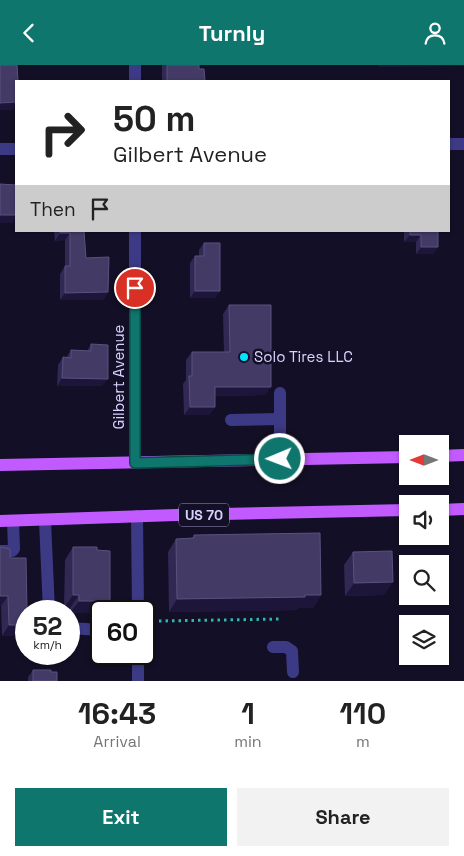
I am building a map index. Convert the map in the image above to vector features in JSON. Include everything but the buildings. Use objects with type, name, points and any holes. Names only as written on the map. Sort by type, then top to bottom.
[{"type":"main road","points":[[449,456],[464,455]]},
{"type":"main road","points":[[0,465],[399,457]]},
{"type":"main road","points":[[449,510],[464,509]]},
{"type":"main road","name":"US 70","points":[[0,521],[45,521],[137,516],[399,511]]},
{"type":"street","points":[[135,65],[135,80]]},
{"type":"street","points":[[450,144],[464,144]]},
{"type":"street","points":[[0,149],[15,149]]},
{"type":"street","name":"Gilbert Avenue","points":[[135,232],[135,463]]},
{"type":"street","points":[[280,393],[280,459]]},
{"type":"street","points":[[230,420],[280,419]]},
{"type":"street","points":[[137,516],[138,600]]},
{"type":"street","points":[[0,551],[12,551],[14,549],[13,521]]},
{"type":"street","points":[[45,521],[49,600]]},
{"type":"street","points":[[273,647],[286,647],[292,651],[293,672]]},
{"type":"street","points":[[138,665],[138,681]]},
{"type":"path","points":[[159,621],[282,619]]},
{"type":"place","name":"Solo Tires LLC","points":[[244,357]]},
{"type":"route","points":[[135,288],[135,463],[280,459]]}]
